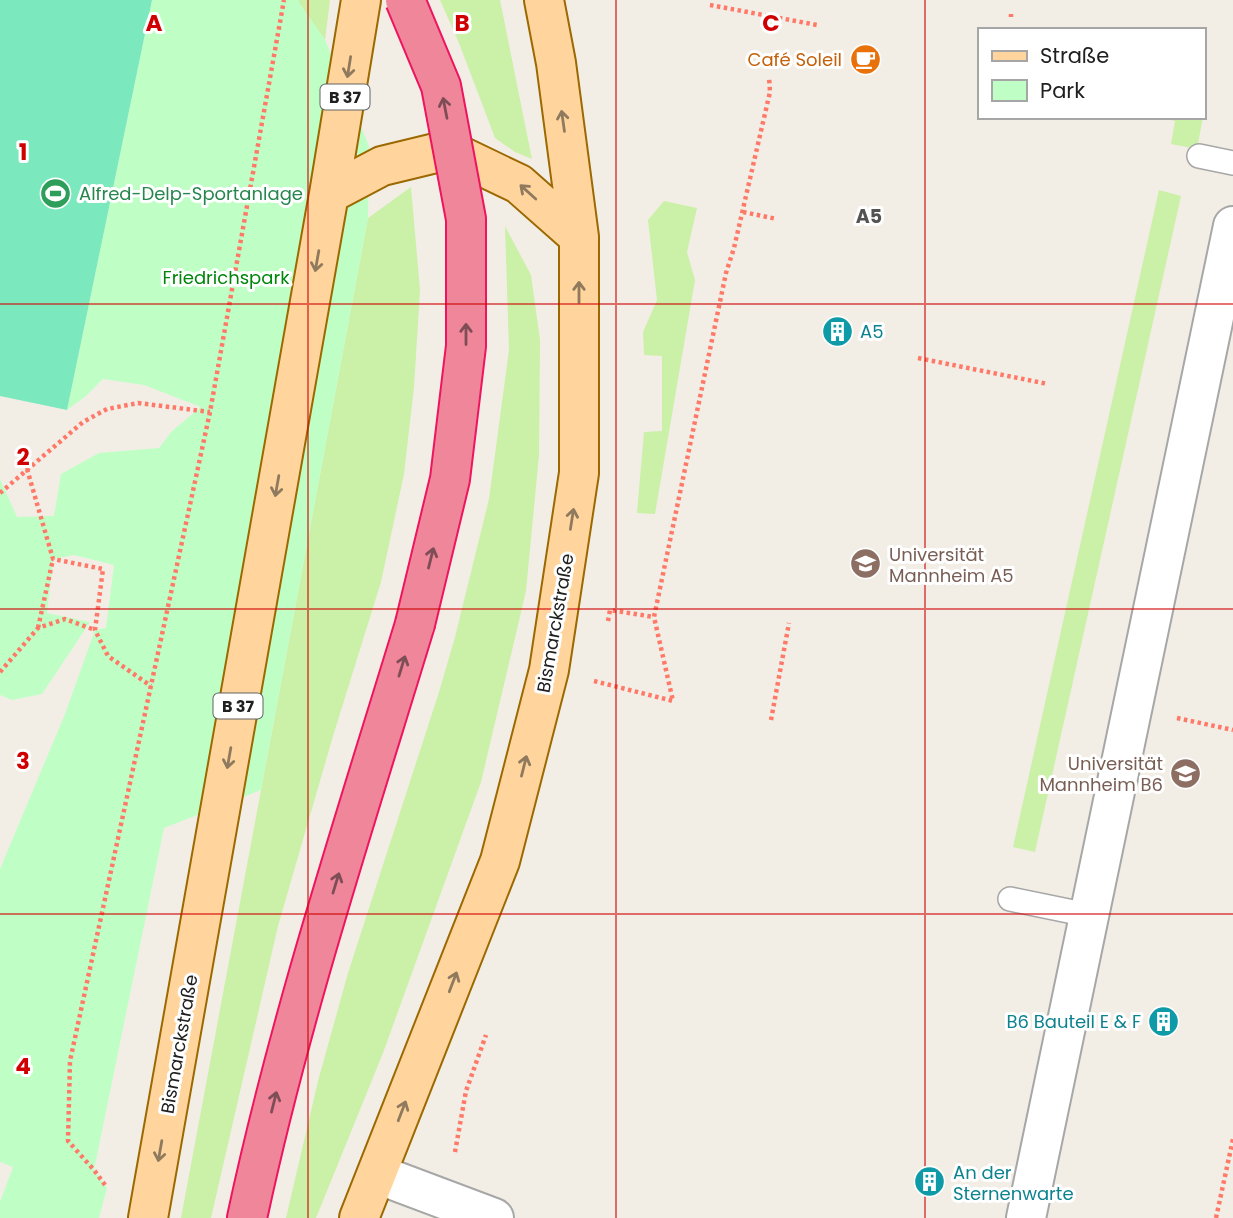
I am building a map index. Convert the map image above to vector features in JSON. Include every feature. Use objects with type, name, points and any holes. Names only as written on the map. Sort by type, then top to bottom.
[{"type":"highway","points":[[247,1218],[295,1021],[415,624],[450,479],[466,346],[466,219],[441,86],[405,0]]},
{"type":"main road","name":"Bismarckstraße","points":[[148,1218],[360,0]]},
{"type":"main road","name":"Bismarckstraße","points":[[359,1218],[500,861],[549,670],[579,473],[579,237],[556,63],[544,0]]},
{"type":"main road","points":[[328,194],[382,166],[448,150],[519,184],[579,237]]},
{"type":"street","points":[[1026,1218],[1233,226]]},
{"type":"street","points":[[377,1174],[487,1215]]},
{"type":"lane","points":[[1199,156],[1233,163]]},
{"type":"lane","points":[[1010,899],[1088,915]]},
{"type":"path","points":[[107,1188],[68,1142],[70,1061],[210,412],[285,0]]},
{"type":"path","points":[[710,5],[817,25]]},
{"type":"path","points":[[549,670],[673,701],[654,617],[726,273],[743,212],[770,92],[769,76]]},
{"type":"path","points":[[743,212],[778,219]]},
{"type":"path","points":[[918,358],[1048,384]]},
{"type":"path","points":[[0,493],[83,422],[107,409],[138,402],[210,412]]},
{"type":"path","points":[[0,672],[38,628],[53,559],[27,469]]},
{"type":"path","points":[[53,559],[103,569],[95,630],[108,656],[151,686]]},
{"type":"path","points":[[38,628],[65,619],[95,630]]},
{"type":"path","points":[[771,720],[789,623]]},
{"type":"path","points":[[1216,1218],[1233,1139]]},
{"type":"green space","name":"Alfred-Delp-Sportanlage","points":[[0,0],[152,0],[67,410],[0,396]]},
{"type":"green space","name":"Friedrichspark","points":[[152,0],[299,0],[325,40],[369,146],[368,218],[261,790],[164,828],[94,1170],[107,1188],[99,1218],[0,1218],[0,1202],[13,1167],[0,1162],[0,869],[65,714],[95,630],[106,628],[114,565],[74,555],[53,559],[47,613],[90,622],[42,694],[12,700],[0,695],[0,479],[17,517],[54,516],[61,474],[99,453],[159,448],[172,431],[201,407],[144,385],[103,379],[67,410]]},
{"type":"green space","points":[[299,0],[330,0],[325,40],[299,3]]},
{"type":"green space","points":[[440,0],[500,0],[532,159],[515,152],[495,138]]},
{"type":"green space","points":[[1166,119],[1203,119],[1197,149],[1171,144],[1175,121]]},
{"type":"green space","points":[[411,187],[420,290],[414,387],[404,474],[381,582],[278,926],[211,1218],[181,1218],[368,218]]},
{"type":"green space","points":[[1159,190],[1181,196],[1035,852],[1013,847]]},
{"type":"green space","points":[[664,201],[697,208],[687,252],[695,280],[655,514],[637,513],[644,432],[662,431],[662,356],[644,355],[643,332],[657,300],[648,220]]},
{"type":"green space","points":[[505,226],[531,275],[540,340],[539,455],[526,591],[481,782],[383,1053],[316,1218],[286,1218],[318,1081],[348,973],[439,692],[489,499],[509,350]]},
{"type":"place","name":"Café Soleil","points":[[865,59]]},
{"type":"place","name":"Alfred-Delp-Sportanlage","points":[[56,193]]},
{"type":"place","name":"A5","points":[[837,331]]},
{"type":"place","name":"Universität Mannheim A5","points":[[866,564]]},
{"type":"place","name":"Universität Mannheim B6","points":[[1186,773]]},
{"type":"place","name":"B6 Bauteil E & F","points":[[1164,1021]]},
{"type":"place","name":"An der Sternenwarte","points":[[930,1182]]},
{"type":"district","name":"A5","points":[[869,216]]}]
